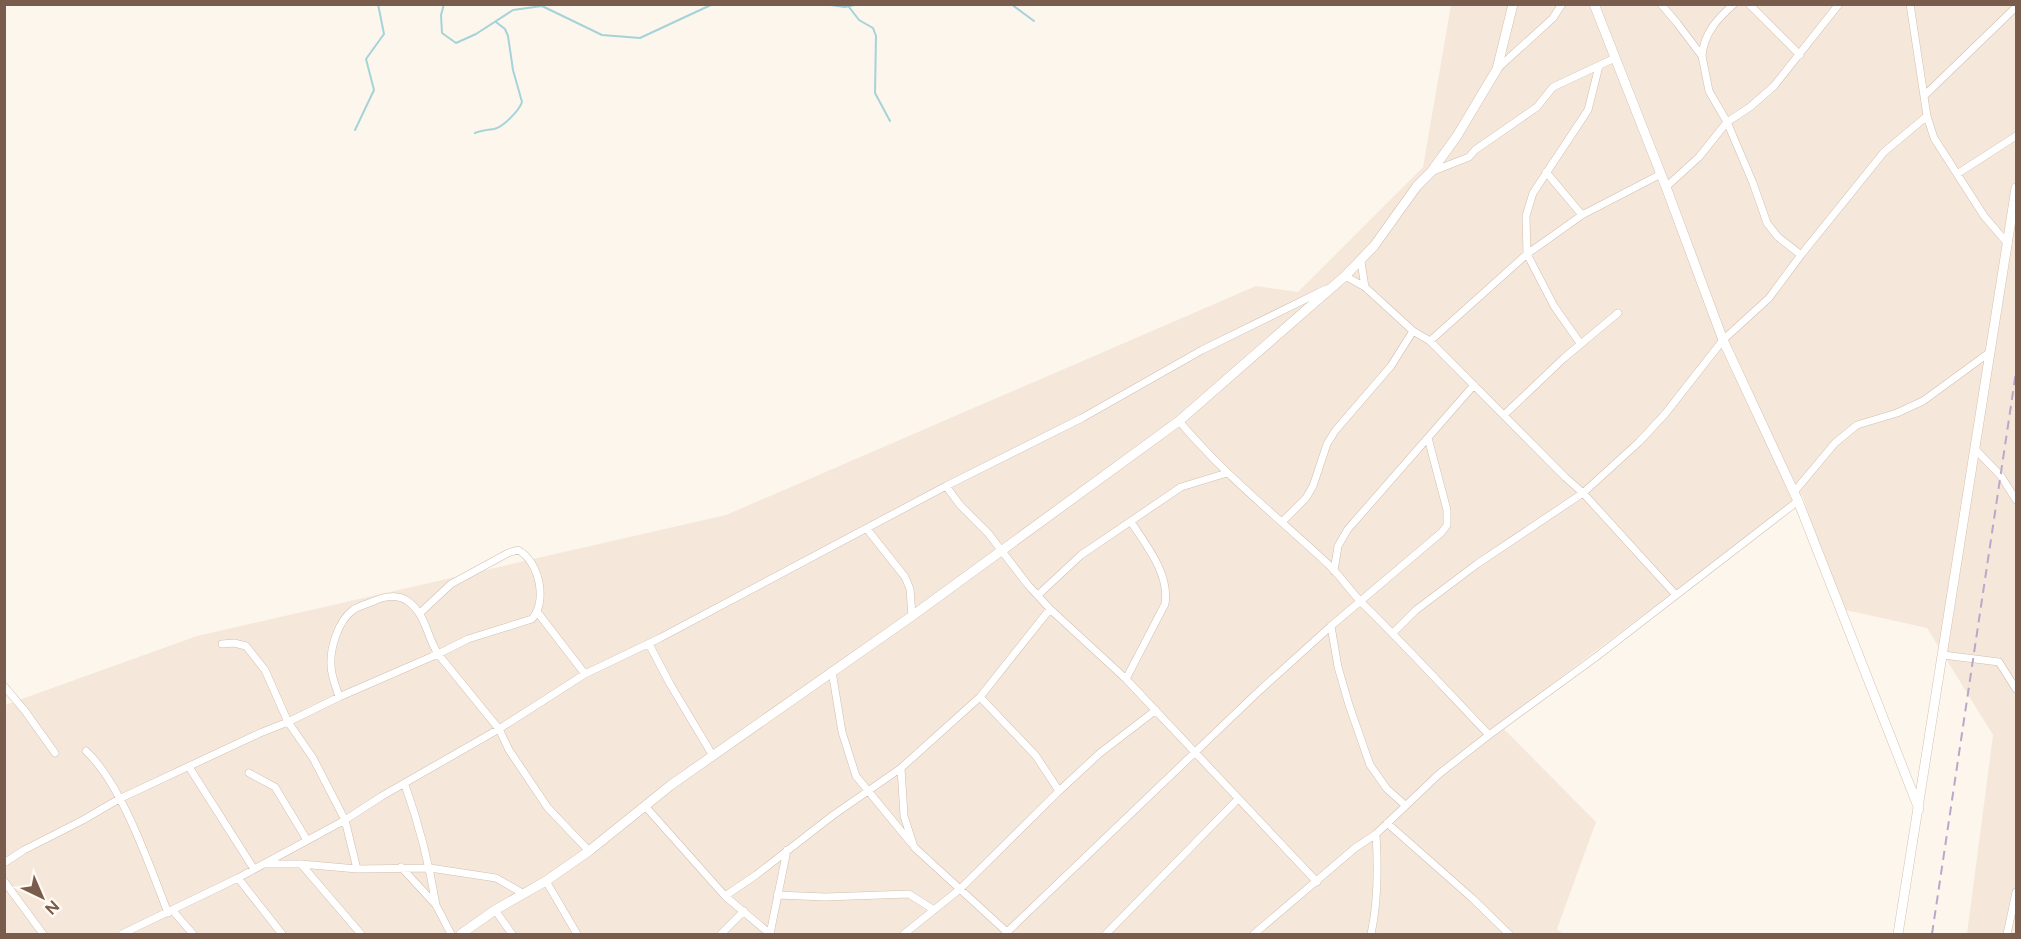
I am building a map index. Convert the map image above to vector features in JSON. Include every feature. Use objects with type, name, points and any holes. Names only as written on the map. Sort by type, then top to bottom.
[{"type":"street","points":[[1497,69],[1513,4]]},
{"type":"street","points":[[461,934],[590,851],[645,806],[713,756],[1004,550],[1179,421],[1361,262],[1457,136],[1497,69],[1553,18],[1562,4]]},
{"type":"street","points":[[1594,4],[1723,340],[1796,496],[1919,810]]},
{"type":"street","points":[[1661,4],[1702,56]]},
{"type":"street","points":[[1734,4],[1717,20],[1703,45],[1702,56],[1709,91],[1727,122],[1767,223],[1778,237],[1801,255]]},
{"type":"street","points":[[1749,4],[1800,55]]},
{"type":"street","points":[[1666,187],[1699,157],[1727,122],[1750,107],[1774,86],[1839,4]]},
{"type":"street","points":[[1910,4],[1927,116],[1934,138],[1984,216],[2008,244]]},
{"type":"street","points":[[1925,95],[2016,7]]},
{"type":"street","points":[[1431,172],[1468,157],[1537,107],[1553,87],[1615,58]]},
{"type":"street","points":[[1580,343],[1558,312],[1527,254],[1526,216],[1533,193],[1588,110],[1599,66]]},
{"type":"street","points":[[1393,633],[1416,610],[1477,564],[1583,493],[1639,442],[1665,414],[1723,340],[1769,298],[1884,152],[1927,116]]},
{"type":"street","points":[[1957,174],[2016,136]]},
{"type":"street","points":[[1546,172],[1582,215]]},
{"type":"street","points":[[1430,341],[1527,254],[1582,215],[1660,174]]},
{"type":"street","points":[[1898,934],[2016,188]]},
{"type":"street","points":[[1361,262],[1365,287]]},
{"type":"street","points":[[1345,276],[1365,287],[1413,331],[1430,341],[1583,493],[1676,596]]},
{"type":"street","points":[[122,934],[238,878],[345,820],[499,729],[585,674],[649,644],[946,486],[1082,418],[1202,350],[1331,287]]},
{"type":"street","points":[[1504,415],[1580,343],[1618,313]]},
{"type":"street","points":[[1283,521],[1306,498],[1313,486],[1327,444],[1335,430],[1391,366],[1413,331]]},
{"type":"street","points":[[1254,934],[1355,848],[1376,834],[1439,774],[1676,596],[1796,496],[1835,443],[1857,425],[1897,413],[1923,401],[1990,351]]},
{"type":"street","points":[[1334,571],[1338,546],[1347,529],[1474,384]]},
{"type":"street","points":[[1179,421],[1227,473],[1283,521],[1334,571],[1489,735]]},
{"type":"street","points":[[832,671],[842,732],[856,776],[914,847],[1007,934],[1241,708],[1331,626],[1430,544],[1447,525],[1447,510],[1428,438]]},
{"type":"street","points":[[1976,450],[2001,476],[2016,500]]},
{"type":"street","points":[[1038,595],[1081,555],[1181,487],[1227,473]]},
{"type":"street","points":[[946,486],[960,505],[1004,550],[1028,585],[1050,609],[1126,679],[1317,882]]},
{"type":"street","points":[[1126,679],[1165,604],[1167,593],[1165,580],[1131,522]]},
{"type":"street","points":[[867,529],[905,577],[910,589],[912,616]]},
{"type":"street","points":[[4,863],[119,799],[260,732],[288,722],[468,639],[527,622],[538,613],[540,605],[539,585],[534,566],[528,556],[518,550],[451,584],[420,613]]},
{"type":"street","points":[[339,697],[332,675],[331,661],[336,636],[345,618],[353,610],[382,597],[402,597],[420,613],[432,645],[499,729],[509,750],[543,801],[590,851]]},
{"type":"street","points":[[725,896],[901,768],[980,698],[1050,609]]},
{"type":"street","points":[[538,613],[585,674]]},
{"type":"street","points":[[1331,626],[1338,667],[1370,765],[1387,789],[1405,806]]},
{"type":"street","points":[[222,644],[234,643],[246,646],[260,662],[288,722],[313,758],[345,820],[357,869]]},
{"type":"street","points":[[649,644],[713,756]]},
{"type":"street","points":[[1943,655],[1999,662],[2016,689]]},
{"type":"street","points":[[4,686],[55,753]]},
{"type":"street","points":[[980,698],[1036,756],[1059,791]]},
{"type":"street","points":[[904,934],[960,889],[1059,791],[1120,736],[1156,710]]},
{"type":"street","points":[[86,751],[99,766],[119,799],[171,912],[193,934]]},
{"type":"street","points":[[189,767],[254,869]]},
{"type":"street","points":[[901,768],[904,816],[914,847]]},
{"type":"street","points":[[249,773],[275,787],[307,840]]},
{"type":"street","points":[[405,785],[418,822],[435,905]]},
{"type":"street","points":[[1106,934],[1238,799]]},
{"type":"street","points":[[645,806],[725,896],[770,934],[787,850]]},
{"type":"street","points":[[1387,823],[1509,934]]},
{"type":"street","points":[[1371,934],[1374,918],[1376,834]]},
{"type":"street","points":[[263,864],[301,864],[357,869],[429,868],[496,878],[524,894]]},
{"type":"street","points":[[301,864],[361,934]]},
{"type":"street","points":[[401,867],[435,905],[451,934]]},
{"type":"street","points":[[238,878],[282,934]]},
{"type":"street","points":[[4,881],[43,934]]},
{"type":"street","points":[[546,881],[577,934]]},
{"type":"street","points":[[2007,934],[2016,892]]},
{"type":"street","points":[[777,895],[825,897],[909,894],[934,910]]},
{"type":"street","points":[[495,910],[512,934]]},
{"type":"street","points":[[721,934],[744,911]]},
{"type":"shaded area","points":[[1451,5],[2016,5],[2016,934],[1967,934],[1993,735],[1927,628],[1841,609],[1802,495],[1499,724],[1596,822],[1557,929],[1563,934],[5,934],[5,705],[197,636],[726,515],[1256,286],[1298,292],[1423,167]]},
{"type":"waterway","points":[[355,130],[374,90],[366,59],[384,34],[378,4]]},
{"type":"waterway","points":[[444,4],[441,15],[442,33],[456,43],[476,34],[513,10],[542,6],[602,35],[640,38],[713,4]]},
{"type":"waterway","points":[[823,4],[845,7],[859,4]]},
{"type":"waterway","points":[[1011,4],[1034,21]]},
{"type":"waterway","points":[[849,7],[859,20],[873,28],[876,36],[875,93],[890,121]]},
{"type":"waterway","points":[[475,133],[502,125],[514,114],[522,102],[513,70],[508,36],[505,29],[496,22]]},
{"type":"railway","points":[[1932,934],[2016,372]]}]
